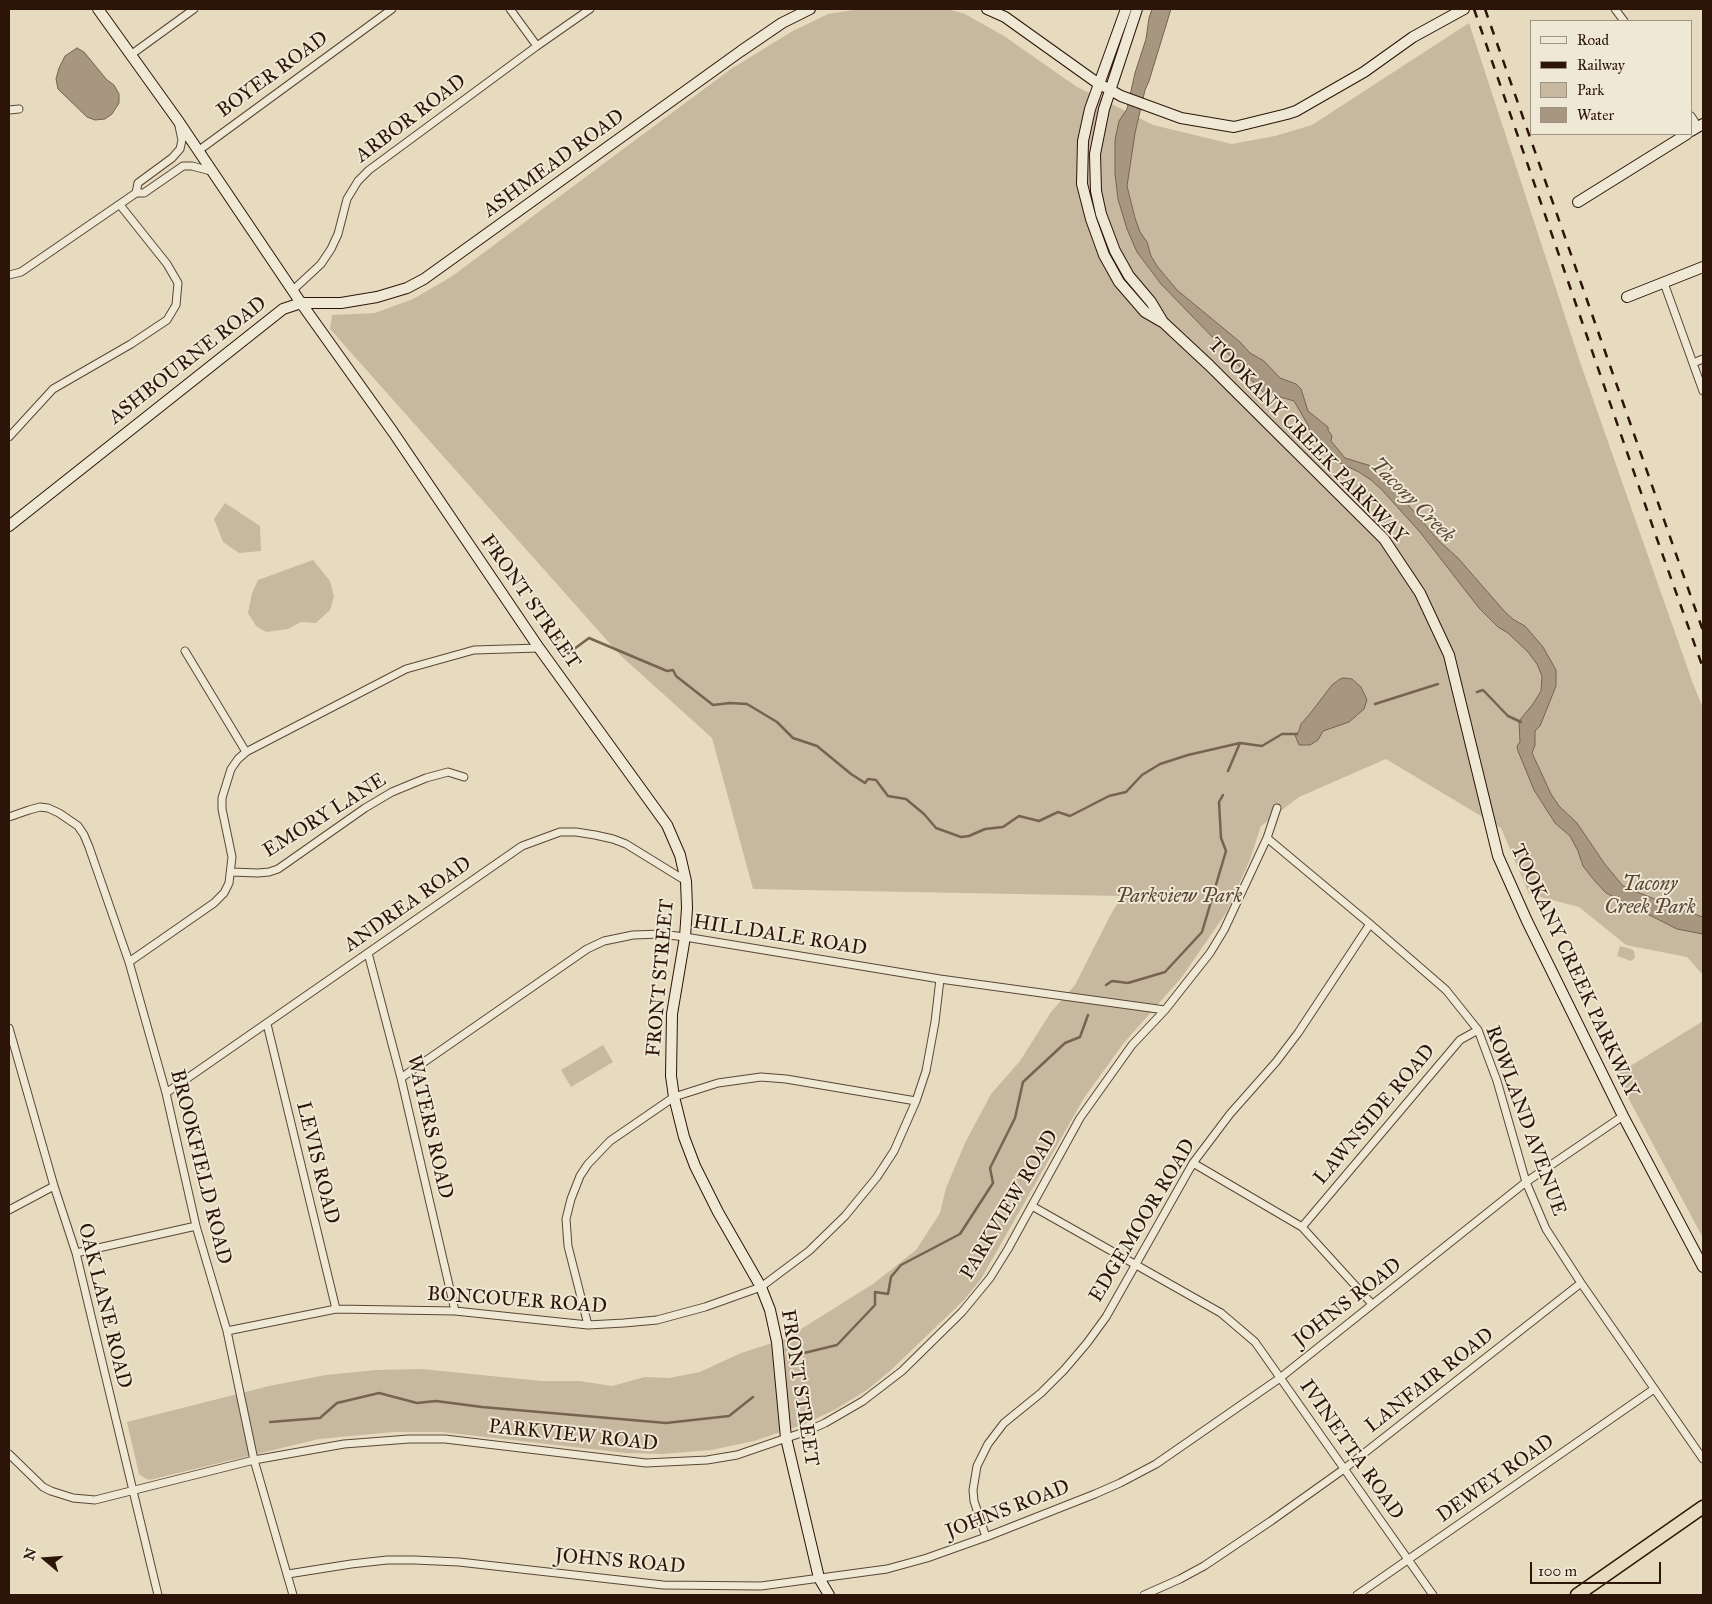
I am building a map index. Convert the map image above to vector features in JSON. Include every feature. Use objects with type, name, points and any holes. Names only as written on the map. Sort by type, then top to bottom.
[{"type":"highway","points":[[1577,1595],[1703,1507]]},
{"type":"street","name":"ASHBOURNE ROAD","points":[[9,526],[268,319],[283,308],[301,303],[132,54],[98,9]]},
{"type":"street","points":[[132,54],[194,9]]},
{"type":"street","name":"BOYER ROAD","points":[[198,150],[392,9]]},
{"type":"street","points":[[510,9],[537,46]]},
{"type":"street","name":"ARBOR ROAD","points":[[293,290],[321,264],[331,249],[338,234],[347,199],[361,177],[382,159],[590,9]]},
{"type":"street","name":"ASHMEAD ROAD","points":[[301,303],[342,303],[368,299],[392,293],[424,279],[749,45],[782,23],[810,9]]},
{"type":"street","points":[[987,9],[1006,13],[1099,84],[1121,96],[1181,118],[1234,127],[1287,114],[1364,72],[1413,37],[1462,10]]},
{"type":"street","name":"TOOKANY CREEK PARKWAY","points":[[1126,9],[1090,109],[1084,141],[1082,184],[1090,218],[1104,255],[1119,282],[1145,312],[1164,323],[1209,365],[1384,539],[1420,593],[1449,655],[1498,856],[1527,921],[1624,1116],[1703,1267]]},
{"type":"street","points":[[1137,9],[1104,110],[1095,154],[1096,191],[1101,214],[1114,251],[1129,276],[1151,302],[1164,323]]},
{"type":"street","points":[[1615,9],[1623,20]]},
{"type":"street","points":[[9,110],[19,109]]},
{"type":"street","points":[[9,276],[21,272],[136,193],[138,183],[180,150],[182,140],[178,122]]},
{"type":"street","points":[[1578,202],[1685,135]]},
{"type":"street","points":[[136,193],[144,194],[183,166],[192,166],[211,171]]},
{"type":"street","points":[[9,437],[53,388],[124,348],[166,320],[176,305],[178,284],[167,264],[120,205]]},
{"type":"street","points":[[1627,297],[1703,267]]},
{"type":"street","points":[[1664,283],[1703,392]]},
{"type":"street","name":"FRONT STREET","points":[[301,303],[393,432],[539,648],[667,825],[680,855],[686,881],[687,908],[685,937],[672,1014],[671,1076],[674,1097],[684,1137],[696,1166],[718,1212],[760,1287],[770,1310],[777,1342],[786,1438],[819,1578],[829,1595]]},
{"type":"street","points":[[1693,363],[1703,358]]},
{"type":"street","points":[[129,962],[214,904],[224,893],[229,883],[232,857],[222,809],[222,798],[231,769],[246,752],[406,669],[474,650],[539,648]]},
{"type":"street","points":[[185,651],[237,740],[246,752]]},
{"type":"street","name":"EMORY LANE","points":[[231,872],[258,873],[278,869],[365,808],[392,792],[426,778],[448,772],[464,777]]},
{"type":"street","name":"BROOKFIELD ROAD","points":[[9,817],[40,807],[59,812],[78,826],[89,847],[129,962],[166,1093],[196,1226],[227,1331],[254,1460],[288,1574],[292,1595]]},
{"type":"street","name":"PARKVIEW ROAD","points":[[9,1454],[43,1487],[73,1498],[95,1500],[133,1492],[254,1460],[344,1444],[409,1439],[445,1439],[646,1463],[707,1460],[738,1455],[807,1431],[870,1396],[902,1371],[962,1312],[990,1278],[1080,1118],[1132,1045],[1165,1010],[1210,953],[1224,930],[1267,838],[1277,808]]},
{"type":"street","name":"ANDREA ROAD","points":[[166,1093],[522,846],[560,832],[576,832],[613,839],[640,852],[686,881]]},
{"type":"street","name":"ROWLAND AVENUE","points":[[1267,838],[1446,990],[1478,1030],[1497,1081],[1526,1182],[1546,1229],[1581,1283],[1703,1459]]},
{"type":"street","name":"EDGEMOOR ROAD","points":[[986,1537],[974,1501],[973,1490],[978,1466],[988,1444],[1004,1423],[1041,1393],[1087,1343],[1106,1317],[1193,1163],[1230,1114],[1276,1062],[1298,1033],[1370,924]]},
{"type":"street","name":"HILLDALE ROAD","points":[[401,1078],[587,949],[604,941],[633,935],[661,934],[685,937],[940,978],[1165,1010]]},
{"type":"street","name":"WATERS ROAD","points":[[368,952],[401,1078],[455,1311]]},
{"type":"street","name":"BONCOUER ROAD","points":[[227,1331],[336,1309],[455,1311],[588,1325],[657,1320],[705,1307],[760,1287],[809,1251],[829,1233],[860,1199],[894,1151],[916,1101],[926,1070],[935,1022],[940,978]]},
{"type":"street","name":"LEVIS ROAD","points":[[267,1024],[336,1309]]},
{"type":"street","name":"OAK LANE ROAD","points":[[9,1028],[54,1186],[76,1253],[158,1595]]},
{"type":"street","name":"LAWNSIDE ROAD","points":[[1302,1227],[1460,1040],[1478,1030]]},
{"type":"street","points":[[588,1325],[568,1246],[566,1220],[571,1199],[580,1176],[588,1164],[610,1141],[674,1097],[718,1082],[761,1077],[786,1079],[916,1101]]},
{"type":"street","name":"JOHNS ROAD","points":[[288,1574],[387,1560],[414,1560],[459,1562],[663,1585],[761,1586],[887,1569],[927,1558],[1095,1494],[1156,1464],[1280,1378],[1526,1182],[1624,1116]]},
{"type":"street","points":[[1193,1163],[1302,1227],[1372,1304]]},
{"type":"street","points":[[9,1210],[54,1186]]},
{"type":"street","name":"IVINETTA ROAD","points":[[1032,1206],[1220,1313],[1255,1342],[1433,1595]]},
{"type":"street","points":[[76,1253],[196,1226]]},
{"type":"street","name":"LANFAIR ROAD","points":[[1144,1595],[1204,1566],[1344,1469],[1581,1283]]},
{"type":"street","name":"DEWEY ROAD","points":[[1357,1595],[1654,1388]]},
{"type":"green space","points":[[859,9],[948,9],[965,14],[1004,36],[1077,87],[1153,125],[1232,144],[1275,136],[1312,125],[1469,23],[1580,362],[1703,708],[1703,975],[1687,957],[1626,945],[1579,907],[1529,894],[1501,828],[1386,759],[1299,797],[1261,826],[1249,862],[1226,913],[1182,977],[1123,1044],[1084,1098],[981,1279],[964,1300],[890,1371],[867,1390],[836,1409],[805,1424],[754,1441],[711,1450],[663,1454],[626,1453],[442,1432],[394,1432],[319,1439],[149,1480],[139,1474],[127,1422],[269,1386],[326,1375],[376,1370],[422,1369],[541,1381],[580,1381],[612,1386],[645,1377],[669,1378],[700,1372],[741,1353],[785,1339],[873,1284],[916,1250],[940,1213],[946,1188],[966,1141],[991,1094],[1020,1061],[1051,1012],[1075,985],[1122,896],[753,889],[712,738],[620,655],[330,329],[332,315],[375,313],[413,299],[451,277],[731,69],[791,32],[828,14]]},
{"type":"green space","points":[[225,503],[260,526],[261,551],[239,553],[223,542],[214,519]]},
{"type":"green space","points":[[313,560],[330,581],[334,597],[330,610],[316,623],[301,622],[288,629],[266,632],[256,626],[248,613],[252,593],[258,580]]},
{"type":"green space","points":[[1620,946],[1634,951],[1635,958],[1631,961],[1617,956]]},
{"type":"green space","points":[[1703,1021],[1703,1238],[1616,1075]]},
{"type":"green space","points":[[603,1045],[613,1062],[571,1087],[561,1070]]},
{"type":"water","points":[[1152,9],[1171,9],[1145,90],[1135,133],[1127,186],[1135,218],[1140,232],[1147,242],[1151,256],[1177,290],[1240,342],[1250,353],[1264,361],[1280,378],[1296,384],[1301,389],[1308,411],[1328,427],[1332,436],[1331,441],[1345,458],[1379,470],[1391,480],[1398,493],[1439,541],[1458,558],[1505,612],[1525,626],[1543,647],[1556,670],[1556,686],[1540,726],[1535,731],[1535,745],[1532,753],[1551,794],[1559,806],[1577,823],[1604,863],[1623,886],[1703,917],[1703,934],[1677,929],[1606,893],[1594,880],[1583,866],[1570,836],[1555,823],[1534,790],[1518,751],[1517,746],[1520,742],[1519,721],[1541,691],[1542,676],[1537,664],[1528,652],[1479,608],[1420,532],[1381,489],[1359,472],[1331,459],[1319,440],[1312,438],[1308,425],[1294,401],[1265,394],[1161,284],[1137,252],[1127,229],[1118,199],[1115,174],[1115,140],[1119,121],[1127,109]]},
{"type":"water","points":[[77,48],[84,52],[107,80],[114,85],[119,94],[119,103],[112,114],[105,119],[95,120],[87,117],[58,89],[56,79],[59,68],[65,56]]},
{"type":"water","points":[[1344,678],[1352,679],[1361,687],[1367,700],[1364,709],[1349,722],[1323,731],[1318,740],[1310,745],[1299,745],[1295,735],[1299,731],[1301,724],[1332,685]]},
{"type":"waterway","points":[[566,655],[589,638],[667,671],[673,670],[676,676],[713,705],[747,704],[777,722],[793,738],[817,746],[865,783],[868,779],[876,780],[888,796],[906,799],[924,814],[936,828],[961,837],[969,836],[985,829],[1003,827],[1019,816],[1039,821],[1058,812],[1070,816],[1109,796],[1126,792],[1142,775],[1160,764],[1188,755],[1240,743]]},
{"type":"waterway","points":[[1375,704],[1438,684]]},
{"type":"waterway","points":[[1477,692],[1483,690],[1508,716],[1521,722]]},
{"type":"waterway","points":[[1228,771],[1240,743],[1262,746],[1282,734],[1297,734]]},
{"type":"waterway","points":[[1106,985],[1112,981],[1128,983],[1165,972],[1202,932],[1226,851],[1221,838],[1219,802],[1223,795]]},
{"type":"waterway","points":[[800,1354],[837,1345],[875,1305],[875,1292],[888,1294],[891,1277],[901,1265],[960,1234],[993,1183],[990,1168],[1015,1118],[1023,1082],[1065,1043],[1080,1037],[1088,1015]]},
{"type":"waterway","points":[[270,1422],[320,1418],[337,1403],[379,1393],[417,1403],[436,1401],[482,1407],[666,1423],[729,1416],[753,1397]]},
{"type":"railway","points":[[1474,9],[1703,668]]},
{"type":"railway","points":[[1485,9],[1703,631]]},
{"type":"water label","name":"Tacony Creek","points":[[1412,501]]},
{"type":"park label","name":"Tacony Creek Park","points":[[1650,896]]},
{"type":"park label","name":"Parkview Park","points":[[1179,897]]}]
